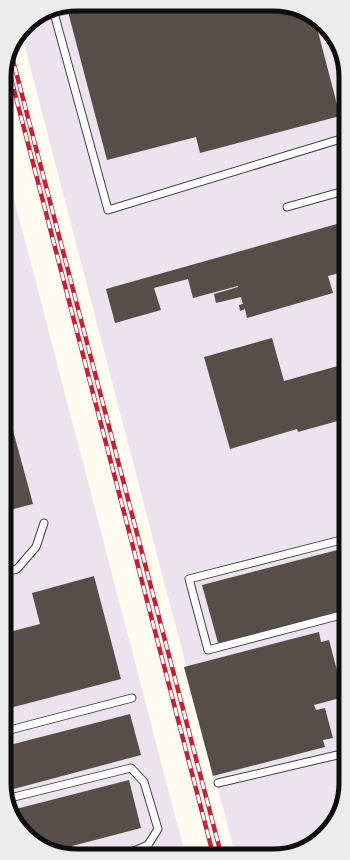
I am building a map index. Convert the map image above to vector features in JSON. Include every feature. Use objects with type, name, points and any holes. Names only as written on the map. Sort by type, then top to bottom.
[{"type":"lane","points":[[54,15],[108,210],[339,140]]},
{"type":"lane","points":[[287,207],[339,192]]},
{"type":"lane","points":[[11,571],[17,569],[36,547],[44,523]]},
{"type":"lane","points":[[339,541],[189,579],[208,650],[339,616]]},
{"type":"lane","points":[[11,730],[132,698]]},
{"type":"lane","points":[[218,783],[339,754]]},
{"type":"lane","points":[[13,797],[131,768],[144,782],[158,829],[148,845],[139,849]]},
{"type":"shaded area","points":[[77,11],[286,12],[302,18],[320,30],[334,51],[337,60],[339,77],[338,796],[334,809],[323,827],[317,833],[299,844],[290,847],[273,849],[234,849],[23,40],[33,27],[56,14]]},
{"type":"shaded area","points":[[11,187],[184,849],[77,849],[56,846],[40,838],[27,827],[22,820],[13,800],[11,783]]},
{"type":"building","points":[[273,11],[294,14],[317,28],[339,116],[200,153],[196,137],[107,160],[68,12]]},
{"type":"building","points":[[339,223],[339,273],[328,276],[333,293],[247,318],[245,309],[240,311],[239,305],[243,304],[241,297],[216,303],[214,294],[238,286],[193,298],[188,279],[154,288],[161,310],[115,323],[106,289]]},
{"type":"building","points":[[272,338],[284,381],[339,366],[339,421],[298,432],[297,429],[230,449],[204,357]]},
{"type":"building","points":[[11,423],[33,504],[11,510]]},
{"type":"building","points":[[339,550],[339,612],[218,643],[202,585]]},
{"type":"building","points":[[94,576],[121,679],[11,708],[11,632],[40,624],[32,593]]},
{"type":"building","points":[[319,632],[321,642],[329,640],[339,678],[339,698],[314,705],[316,710],[325,708],[333,738],[323,740],[325,747],[213,776],[184,667]]},
{"type":"building","points":[[130,714],[141,755],[12,789],[11,745]]},
{"type":"building","points":[[129,780],[141,828],[72,846],[73,849],[64,848],[56,846],[33,833],[22,820],[17,809]]},
{"type":"railway","points":[[13,60],[220,849]]},
{"type":"railway","points":[[11,78],[212,849]]}]
